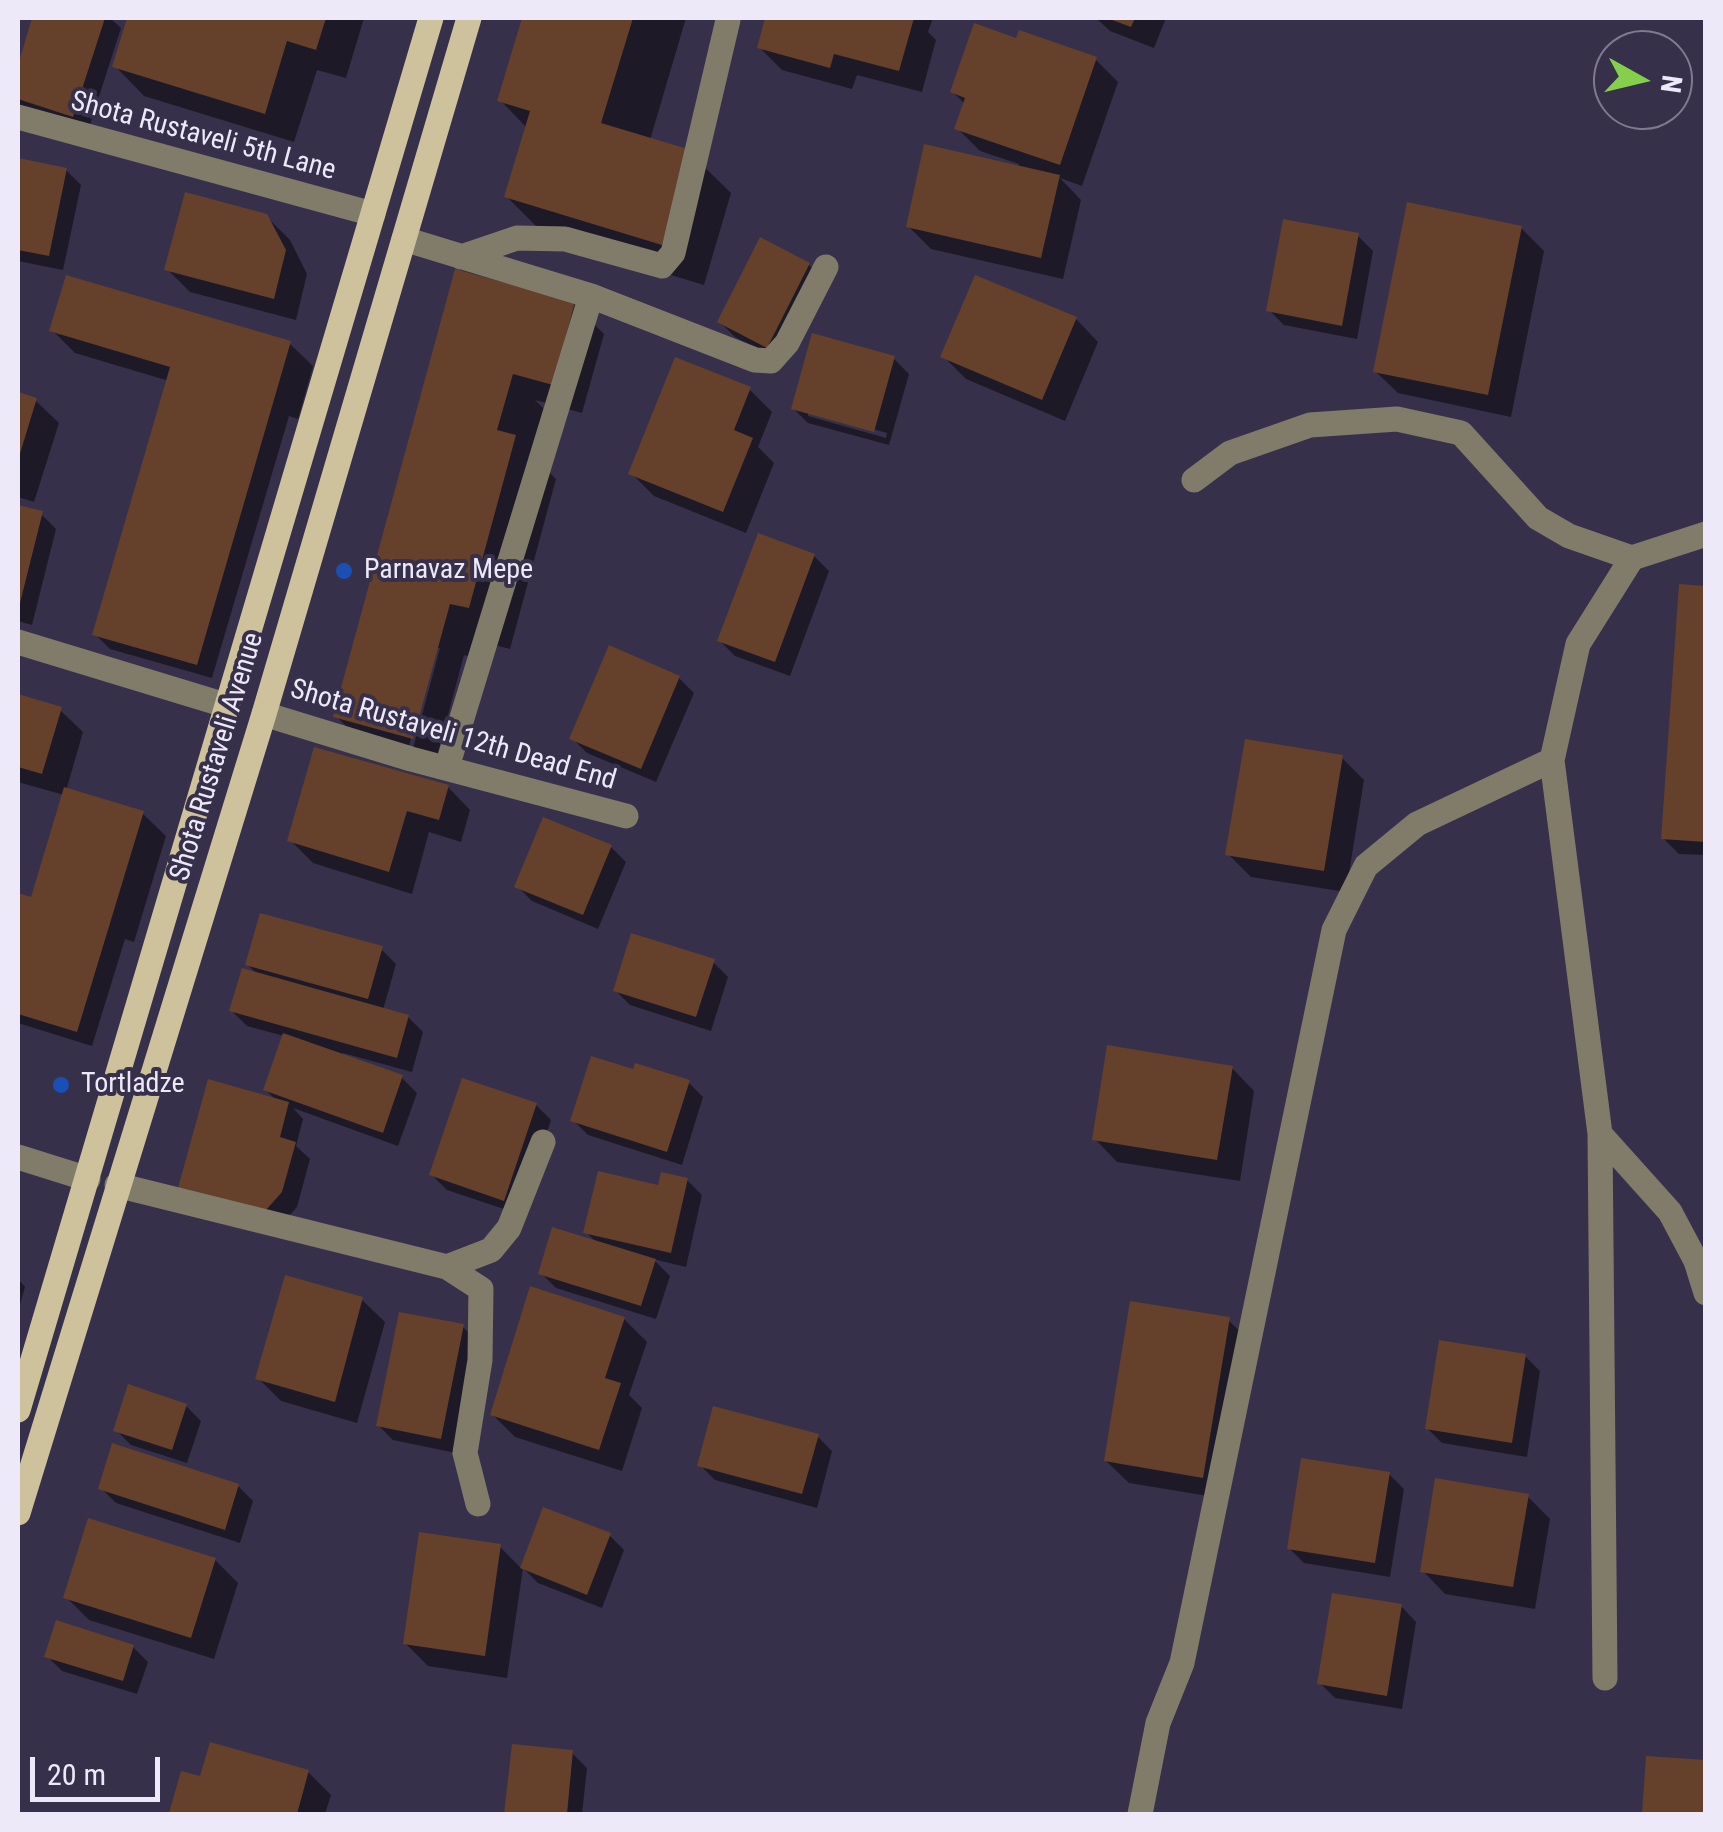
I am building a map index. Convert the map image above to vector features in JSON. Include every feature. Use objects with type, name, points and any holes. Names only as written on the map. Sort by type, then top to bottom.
[{"type":"main road","name":"Shota Rustaveli Avenue","points":[[18,1410],[431,18]]},
{"type":"main road","name":"Shota Rustaveli Avenue","points":[[18,1513],[264,714],[469,18]]},
{"type":"street","points":[[460,257],[517,238],[565,239],[662,266],[673,253],[728,20]]},
{"type":"street","name":"Shota Rustaveli 5th Lane","points":[[18,117],[373,214]]},
{"type":"street","points":[[404,239],[592,296],[754,360],[771,361],[787,343],[826,267]]},
{"type":"street","points":[[447,767],[592,296]]},
{"type":"street","points":[[1194,480],[1230,453],[1310,425],[1398,419],[1461,433],[1538,518],[1569,536],[1632,558],[1706,534]]},
{"type":"street","points":[[1605,1678],[1600,1134],[1552,760],[1578,644],[1632,558]]},
{"type":"street","points":[[18,642],[226,705]]},
{"type":"street","name":"Shota Rustaveli 12th Dead End","points":[[264,714],[626,816]]},
{"type":"street","points":[[1140,1814],[1158,1722],[1182,1663],[1334,930],[1366,866],[1417,824],[1552,760]]},
{"type":"street","points":[[1600,1134],[1670,1212],[1696,1262],[1706,1293]]},
{"type":"street","points":[[447,1267],[491,1250],[509,1228],[543,1142]]},
{"type":"street","points":[[18,1157],[88,1179]]},
{"type":"street","points":[[117,1185],[447,1267],[481,1290],[480,1360],[465,1453],[478,1504]]},
{"type":"building","points":[[32,18],[105,18],[73,117],[18,99],[18,65]]},
{"type":"building","points":[[127,18],[326,18],[316,50],[287,41],[265,114],[112,67]]},
{"type":"building","points":[[522,18],[633,18],[601,123],[691,150],[662,245],[504,197],[530,111],[497,101]]},
{"type":"building","points":[[765,18],[914,18],[899,71],[834,54],[830,68],[757,48]]},
{"type":"building","points":[[1107,18],[1135,18],[1131,27]]},
{"type":"building","points":[[974,23],[1016,38],[1019,30],[1097,57],[1060,165],[954,129],[965,98],[950,92]]},
{"type":"building","points":[[924,144],[1060,175],[1041,258],[906,227]]},
{"type":"building","points":[[18,158],[67,168],[49,256],[18,250]]},
{"type":"building","points":[[185,192],[267,214],[286,250],[274,299],[164,270]]},
{"type":"building","points":[[1407,202],[1522,226],[1488,395],[1373,372]]},
{"type":"building","points":[[1283,219],[1359,233],[1342,326],[1266,311]]},
{"type":"building","points":[[760,237],[810,263],[767,348],[717,322]]},
{"type":"building","points":[[455,269],[575,302],[553,385],[513,374],[497,430],[516,435],[469,608],[450,604],[413,739],[333,717]]},
{"type":"building","points":[[66,275],[291,341],[197,665],[92,635],[170,367],[49,331]]},
{"type":"building","points":[[975,275],[1077,317],[1042,400],[940,357]]},
{"type":"building","points":[[812,333],[895,356],[874,432],[791,409]]},
{"type":"building","points":[[675,357],[751,387],[734,430],[753,438],[723,512],[628,474]]},
{"type":"building","points":[[18,392],[37,398],[18,460]]},
{"type":"building","points":[[18,505],[43,511],[19,607],[18,606]]},
{"type":"building","points":[[758,533],[815,554],[775,662],[717,641]]},
{"type":"building","points":[[1679,584],[1706,586],[1706,842],[1661,839]]},
{"type":"building","points":[[609,645],[680,676],[641,769],[569,739]]},
{"type":"building","points":[[18,694],[62,707],[42,774],[18,767]]},
{"type":"building","points":[[1245,739],[1343,755],[1324,871],[1225,855]]},
{"type":"building","points":[[314,747],[449,785],[439,820],[407,811],[389,872],[287,841]]},
{"type":"building","points":[[64,787],[144,811],[77,1032],[18,1014],[18,893],[31,897]]},
{"type":"building","points":[[543,817],[612,845],[583,915],[514,887]]},
{"type":"building","points":[[260,913],[383,946],[368,999],[245,965]]},
{"type":"building","points":[[631,933],[715,959],[696,1017],[613,991]]},
{"type":"building","points":[[242,968],[409,1015],[397,1058],[229,1011]]},
{"type":"building","points":[[283,1033],[403,1075],[383,1133],[263,1090]]},
{"type":"building","points":[[1107,1045],[1233,1066],[1217,1160],[1092,1140]]},
{"type":"building","points":[[591,1056],[633,1069],[635,1063],[690,1080],[667,1152],[570,1121]]},
{"type":"building","points":[[462,1078],[537,1103],[504,1201],[429,1175]]},
{"type":"building","points":[[208,1079],[289,1102],[280,1137],[296,1142],[282,1192],[265,1211],[178,1188]]},
{"type":"building","points":[[598,1171],[658,1185],[661,1172],[688,1178],[671,1253],[583,1233]]},
{"type":"building","points":[[552,1227],[656,1259],[641,1306],[538,1274]]},
{"type":"building","points":[[285,1275],[363,1297],[335,1402],[255,1379]]},
{"type":"building","points":[[530,1286],[625,1317],[605,1378],[621,1383],[599,1450],[490,1415]]},
{"type":"building","points":[[1130,1301],[1230,1317],[1203,1478],[1104,1461]]},
{"type":"building","points":[[399,1312],[464,1324],[441,1439],[376,1426]]},
{"type":"building","points":[[1439,1340],[1526,1354],[1512,1443],[1425,1429]]},
{"type":"building","points":[[128,1384],[187,1404],[172,1450],[113,1431]]},
{"type":"building","points":[[713,1406],[819,1434],[802,1494],[697,1466]]},
{"type":"building","points":[[112,1443],[239,1484],[225,1530],[98,1489]]},
{"type":"building","points":[[1301,1458],[1390,1472],[1375,1563],[1287,1549]]},
{"type":"building","points":[[1435,1478],[1529,1494],[1513,1587],[1420,1572]]},
{"type":"building","points":[[543,1507],[611,1533],[587,1595],[520,1568]]},
{"type":"building","points":[[88,1518],[216,1558],[191,1638],[63,1598]]},
{"type":"building","points":[[419,1532],[501,1544],[485,1656],[403,1644]]},
{"type":"building","points":[[1332,1593],[1402,1604],[1387,1696],[1317,1684]]},
{"type":"building","points":[[56,1620],[134,1645],[123,1681],[44,1657]]},
{"type":"building","points":[[210,1742],[309,1770],[297,1814],[169,1813],[181,1771],[200,1776]]},
{"type":"building","points":[[512,1744],[573,1750],[567,1814],[504,1814]]},
{"type":"building","points":[[1646,1756],[1706,1760],[1706,1814],[1642,1814]]},
{"type":"place","name":"Parnavaz Mepe","points":[[344,571]]},
{"type":"place","name":"Tortladze","points":[[61,1085]]}]
